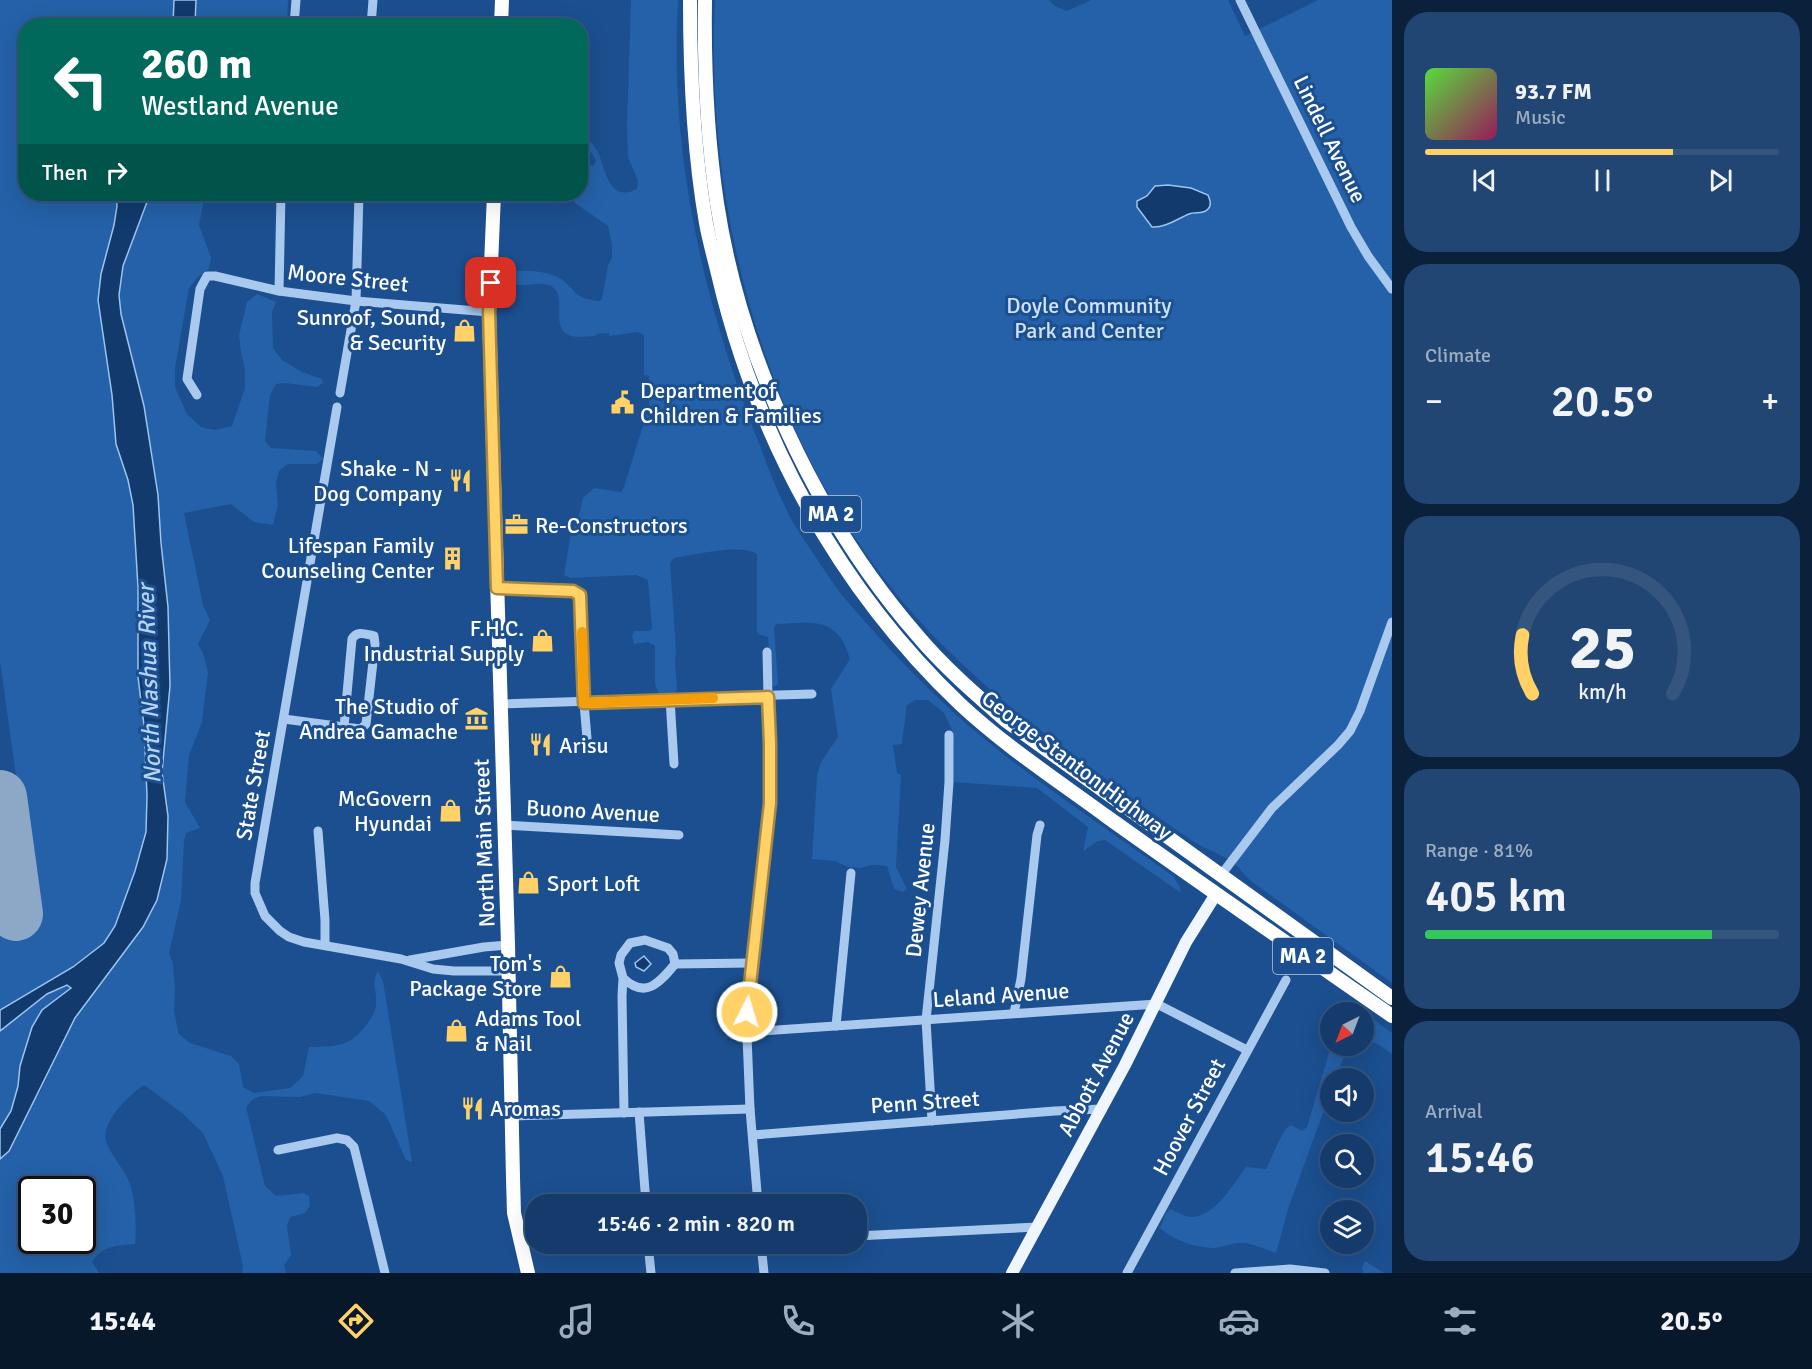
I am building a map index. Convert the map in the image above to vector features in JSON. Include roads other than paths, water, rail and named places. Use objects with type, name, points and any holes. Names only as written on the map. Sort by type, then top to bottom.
[{"type":"highway","points":[[501,18],[502,0]]},
{"type":"highway","name":"George Stanton Highway","points":[[690,0],[690,72],[695,148],[706,226],[724,303],[744,368],[763,418],[805,505],[870,603],[926,671],[960,704],[1012,747],[1216,894],[1392,1016]]},
{"type":"highway","name":"George Stanton Highway","points":[[705,0],[704,71],[717,204],[729,260],[759,363],[802,462],[852,549],[915,633],[977,696],[1039,746],[1392,998]]},
{"type":"highway","name":"North Main Street","points":[[494,201],[489,312],[514,1213],[528,1273]]},
{"type":"main road","name":"Abbott Avenue","points":[[1012,1273],[1157,1004],[1186,942],[1216,894]]},
{"type":"street","points":[[295,18],[296,0]]},
{"type":"street","points":[[372,18],[373,0]]},
{"type":"street","name":"Lindell Avenue","points":[[1240,0],[1351,227],[1368,256],[1392,289]]},
{"type":"street","points":[[279,291],[281,201]]},
{"type":"street","points":[[340,393],[356,301],[359,201]]},
{"type":"street","name":"Moore Street","points":[[196,395],[187,379],[200,289],[205,278],[215,276],[279,291],[356,301],[489,312]]},
{"type":"street","name":"State Street","points":[[337,407],[255,893],[265,916],[280,932],[304,942],[406,960],[434,969],[508,971]]},
{"type":"street","points":[[497,588],[579,593],[588,750]]},
{"type":"street","points":[[1221,875],[1272,808],[1350,731],[1360,711],[1392,622]]},
{"type":"street","points":[[284,719],[344,727],[361,729],[366,724],[375,644],[374,636],[359,632],[352,639],[344,727]]},
{"type":"street","points":[[757,1194],[750,1109],[747,1012],[770,803],[766,652]]},
{"type":"street","points":[[501,704],[812,694]]},
{"type":"street","points":[[670,699],[674,764]]},
{"type":"street","name":"Dewey Avenue","points":[[932,1121],[926,1020],[945,840],[949,735]]},
{"type":"street","name":"Buono Avenue","points":[[504,825],[679,835]]},
{"type":"street","points":[[1014,1013],[1020,983],[1040,825]]},
{"type":"street","points":[[318,831],[326,920],[325,945]]},
{"type":"street","points":[[836,1026],[851,873]]},
{"type":"street","points":[[623,978],[636,987],[651,987],[663,979],[675,964],[673,954],[668,948],[652,941],[637,941],[630,943],[621,956],[624,1113]]},
{"type":"street","points":[[406,960],[450,954],[484,946],[508,945]]},
{"type":"street","points":[[675,964],[751,963]]},
{"type":"street","name":"Hoover Street","points":[[1127,1273],[1286,980]]},
{"type":"street","points":[[1157,1004],[1247,1050]]},
{"type":"street","name":"Leland Avenue","points":[[747,1032],[1157,1004]]},
{"type":"street","points":[[512,1116],[750,1109]]},
{"type":"street","name":"Penn Street","points":[[753,1135],[1101,1109]]},
{"type":"street","points":[[639,1112],[645,1194]]},
{"type":"street","points":[[278,1150],[337,1138],[347,1140],[354,1147],[385,1273]]},
{"type":"street","points":[[867,1235],[1038,1227]]},
{"type":"street","points":[[649,1254],[651,1273]]},
{"type":"street","points":[[762,1254],[764,1273]]},
{"type":"street","points":[[1235,1273],[1290,1269],[1325,1273]]},
{"type":"water","points":[[174,0],[196,0],[195,18],[173,18]]},
{"type":"water","points":[[1155,186],[1191,188],[1208,195],[1209,207],[1204,212],[1191,213],[1166,225],[1152,227],[1137,207],[1137,201],[1147,196]]},
{"type":"water","name":"North Nashua River","points":[[117,201],[147,201],[123,266],[119,295],[121,314],[144,406],[158,495],[168,607],[170,686],[162,772],[168,816],[167,859],[157,900],[143,927],[75,1018],[9,1151],[0,1159],[0,1129],[11,1111],[18,1086],[20,1066],[32,1027],[42,1010],[71,988],[67,985],[47,994],[0,1031],[0,1010],[73,967],[104,943],[115,926],[146,832],[147,796],[144,725],[138,677],[138,587],[133,505],[128,480],[116,444],[112,395],[98,300],[101,274]]},
{"type":"water","points":[[644,956],[651,964],[644,971],[636,967],[635,963]]},
{"type":"place","name":"Sunroof, Sound, & Security","points":[[464,330]]},
{"type":"place","name":"Department of Children & Families","points":[[622,403]]},
{"type":"place","name":"Shake - N - Dog Company","points":[[460,481]]},
{"type":"place","name":"Re-Constructors","points":[[517,525]]},
{"type":"place","name":"Lifespan Family Counseling Center","points":[[452,558]]},
{"type":"place","name":"F.H.C. Industrial Supply","points":[[542,641]]},
{"type":"place","name":"The Studio of Andrea Gamache","points":[[476,719]]},
{"type":"place","name":"Arisu","points":[[541,745]]},
{"type":"place","name":"McGovern Hyundai","points":[[450,811]]},
{"type":"place","name":"Sport Loft","points":[[529,883]]},
{"type":"place","name":"Tom's Package Store","points":[[560,976]]},
{"type":"place","name":"Adams Tool & Nail","points":[[457,1031]]},
{"type":"place","name":"Aromas","points":[[472,1108]]},
{"type":"park label","name":"Doyle Community Park and Center","points":[[1089,318]]}]
